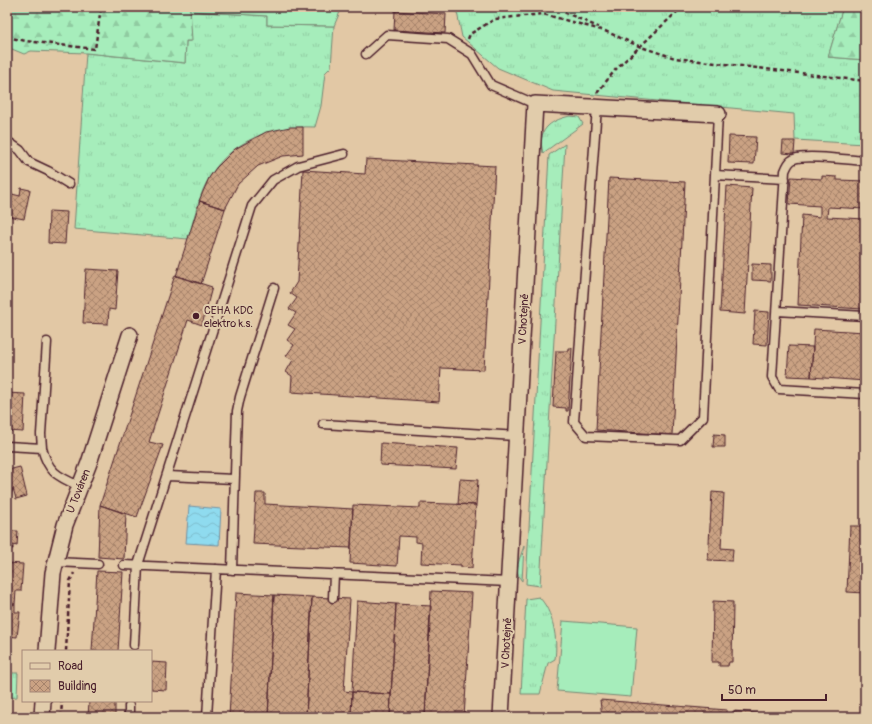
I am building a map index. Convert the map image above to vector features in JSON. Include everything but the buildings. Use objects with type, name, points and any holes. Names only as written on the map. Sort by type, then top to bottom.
[{"type":"street","points":[[535,104],[718,114]]},
{"type":"street","name":"V Chotejně","points":[[501,717],[535,104]]},
{"type":"street","name":"U Továren","points":[[47,650],[55,562],[64,525],[89,463],[130,335]]},
{"type":"street","points":[[42,717],[43,702]]},
{"type":"lane","points":[[366,54],[387,35],[448,39],[472,54],[491,84],[535,104]]},
{"type":"lane","points":[[592,107],[574,422],[586,436],[680,440],[703,417],[718,114]]},
{"type":"lane","points":[[7,141],[20,150],[29,162],[48,171],[69,184]]},
{"type":"lane","points":[[134,645],[138,565],[168,476],[252,206],[274,180],[298,166],[344,154]]},
{"type":"lane","points":[[865,161],[796,158],[787,165],[772,377],[779,389],[865,394]]},
{"type":"lane","points":[[715,175],[785,178]]},
{"type":"lane","points":[[232,570],[237,411],[274,288]]},
{"type":"lane","points":[[777,311],[865,316]]},
{"type":"lane","points":[[47,342],[41,434],[42,448],[49,468],[56,475],[79,486]]},
{"type":"lane","points":[[323,424],[517,436]]},
{"type":"lane","points":[[7,446],[42,448]]},
{"type":"lane","points":[[168,476],[234,479]]},
{"type":"lane","points":[[55,562],[98,564]]},
{"type":"lane","points":[[124,565],[509,582]]},
{"type":"lane","points":[[207,717],[216,569]]},
{"type":"lane","points":[[333,598],[334,574]]},
{"type":"lane","points":[[129,706],[129,717]]},
{"type":"path","points":[[7,37],[26,41],[95,49],[101,7]]},
{"type":"path","points":[[560,7],[564,12],[641,47],[675,58],[697,62],[865,81]]},
{"type":"path","points":[[592,107],[616,69],[682,7]]},
{"type":"path","points":[[466,50],[470,34],[495,19],[543,14],[605,30]]},
{"type":"path","points":[[66,650],[70,581],[73,574],[80,571]]},
{"type":"path","points":[[61,717],[62,702]]},
{"type":"green space","points":[[7,7],[190,7],[192,41],[186,41],[185,63],[86,53],[31,51],[24,54],[7,47]]},
{"type":"green space","points":[[190,7],[342,7],[334,26],[267,25],[267,16],[190,11]]},
{"type":"green space","points":[[456,7],[843,7],[828,57],[865,60],[865,144],[795,140],[794,114],[553,91],[498,68],[462,37]]},
{"type":"green space","points":[[843,7],[865,7],[865,60],[828,57]]},
{"type":"green space","points":[[190,11],[267,16],[267,25],[334,26],[331,67],[325,73],[321,106],[315,127],[297,127],[264,134],[248,140],[234,149],[222,160],[211,174],[203,190],[188,239],[74,229],[86,53],[185,63],[186,41],[191,41]]},
{"type":"green space","points":[[570,116],[579,117],[583,124],[543,153],[542,139],[546,128],[550,124],[562,118]]},
{"type":"green space","points":[[565,144],[540,586],[526,584],[549,155]]},
{"type":"green space","points":[[524,546],[522,581],[519,577],[518,569],[519,560]]},
{"type":"green space","points":[[539,597],[544,603],[551,617],[556,643],[555,659],[548,663],[540,694],[521,694],[526,599]]},
{"type":"green space","points":[[563,621],[637,627],[631,697],[557,691]]},
{"type":"green space","points":[[7,673],[18,673],[17,697],[7,698]]},
{"type":"water","points":[[189,506],[221,509],[219,545],[186,543]]},
{"type":"place","name":"CEHA KDC elektro k.s.","points":[[196,316]]}]
